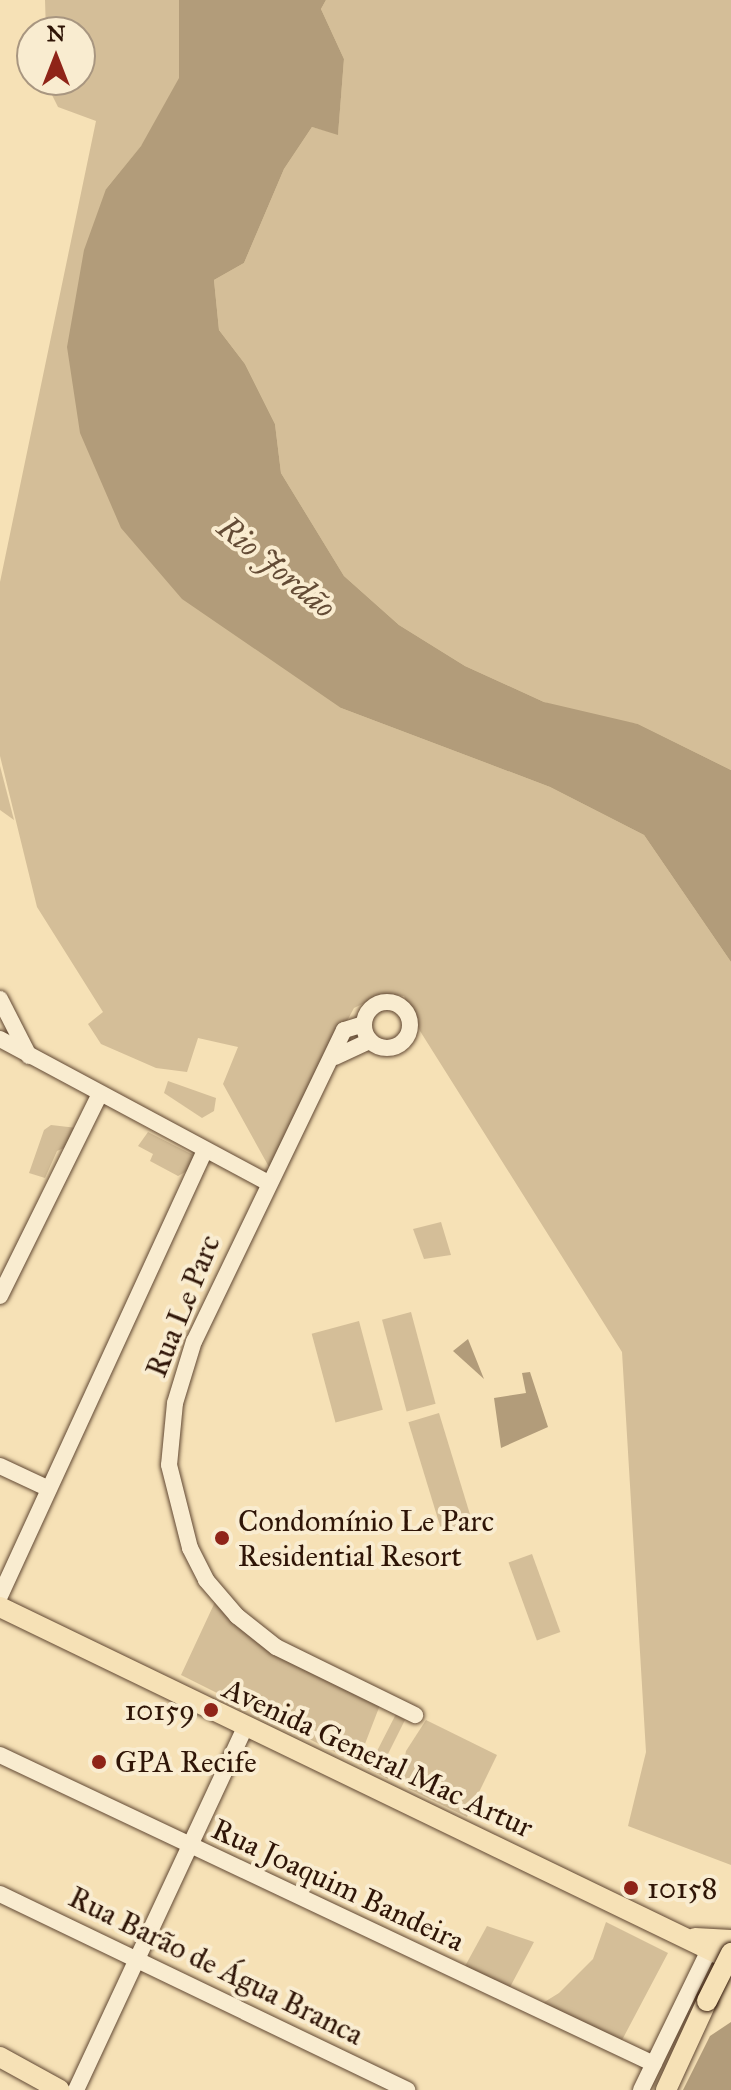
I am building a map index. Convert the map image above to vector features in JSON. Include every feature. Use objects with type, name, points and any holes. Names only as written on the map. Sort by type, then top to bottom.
[{"type":"main road","name":"Avenida General Mac Artur","points":[[0,1607],[731,1960]]},
{"type":"main road","points":[[680,1936],[731,1940]]},
{"type":"main road","points":[[666,2090],[731,1953]]},
{"type":"main road","points":[[0,2057],[60,2090]]},
{"type":"street","points":[[0,999],[29,1056]]},
{"type":"street","name":"Rua Le Parc","points":[[335,1057],[370,1041],[383,1048],[398,1046],[411,1029],[408,1014],[397,1003],[381,1002],[368,1011],[364,1024],[344,1030],[335,1057],[267,1182],[194,1341],[175,1403],[169,1465],[181,1525],[206,1580],[257,1634],[415,1715]]},
{"type":"street","points":[[364,1024],[370,1041]]},
{"type":"street","points":[[0,1039],[99,1096],[267,1182]]},
{"type":"street","points":[[0,1296],[99,1096]]},
{"type":"street","points":[[0,1596],[204,1152]]},
{"type":"street","points":[[0,1466],[47,1488]]},
{"type":"street","points":[[76,2090],[245,1727]]},
{"type":"street","name":"Rua Joaquim Bandeira","points":[[0,1755],[654,2064]]},
{"type":"street","name":"Rua Barão de Água Branca","points":[[0,1894],[407,2090]]},
{"type":"street","points":[[641,2090],[709,1950]]},
{"type":"shaded area","points":[[45,0],[179,0],[179,100],[106,189],[341,708],[550,787],[644,835],[731,962],[731,1865],[628,1826],[646,1752],[622,1352],[420,1031],[404,996],[384,994],[354,1008],[269,1167],[223,1084],[238,1047],[198,1038],[187,1072],[156,1068],[101,1044],[88,1024],[103,1012],[37,907],[0,756],[0,582],[96,121],[58,107],[52,96],[96,96],[96,16],[46,16]]},
{"type":"shaded area","points":[[326,0],[731,0],[731,770],[638,724],[581,715],[544,702],[465,666],[399,625],[344,576],[281,473],[275,424],[245,364],[219,330],[214,280],[244,263],[284,169],[312,127],[338,134],[344,59],[321,9]]},
{"type":"shaded area","points":[[0,766],[14,820],[0,810]]},
{"type":"shaded area","points":[[168,1081],[216,1098],[214,1111],[202,1118],[164,1093]]},
{"type":"shaded area","points":[[51,1125],[77,1128],[66,1147],[57,1151],[45,1178],[29,1173],[44,1130]]},
{"type":"shaded area","points":[[148,1132],[197,1157],[187,1171],[178,1176],[150,1161],[153,1154],[138,1146]]},
{"type":"shaded area","points":[[441,1222],[451,1255],[424,1259],[413,1229]]},
{"type":"shaded area","points":[[411,1312],[436,1404],[407,1412],[382,1320]]},
{"type":"shaded area","points":[[359,1321],[383,1410],[335,1423],[312,1334]]},
{"type":"shaded area","points":[[439,1413],[473,1525],[443,1534],[408,1422]]},
{"type":"shaded area","points":[[532,1554],[560,1632],[537,1641],[509,1563]]},
{"type":"shaded area","points":[[215,1602],[264,1647],[380,1705],[363,1749],[341,1755],[181,1675]]},
{"type":"shaded area","points":[[396,1714],[405,1720],[385,1760],[388,1779],[359,1764],[375,1755]]},
{"type":"shaded area","points":[[426,1720],[497,1755],[467,1817],[409,1789],[401,1778],[406,1751]]},
{"type":"shaded area","points":[[606,1922],[668,1953],[621,2042],[538,2006],[559,1993],[593,1959]]},
{"type":"shaded area","points":[[487,1926],[534,1942],[509,1989],[464,1968]]},
{"type":"water","name":"Rio Jordão","points":[[179,0],[326,0],[321,9],[344,59],[338,135],[312,127],[284,169],[244,263],[214,280],[219,330],[245,364],[275,424],[281,473],[344,576],[399,625],[465,666],[544,702],[638,724],[731,770],[731,962],[644,835],[550,787],[341,708],[182,599],[121,528],[80,433],[67,347],[84,250],[106,189],[141,146],[179,78]]},
{"type":"water","points":[[468,1339],[484,1379],[453,1351]]},
{"type":"water","points":[[530,1372],[548,1427],[501,1448],[494,1398],[526,1393],[522,1373]]},
{"type":"water","points":[[731,2022],[731,2090],[683,2090],[710,2036]]},
{"type":"place","name":"Condomínio Le Parc Residential Resort","points":[[222,1538]]},
{"type":"place","name":"10159","points":[[211,1710]]},
{"type":"place","name":"GPA Recife","points":[[99,1762]]},
{"type":"place","name":"10158","points":[[631,1888]]}]
